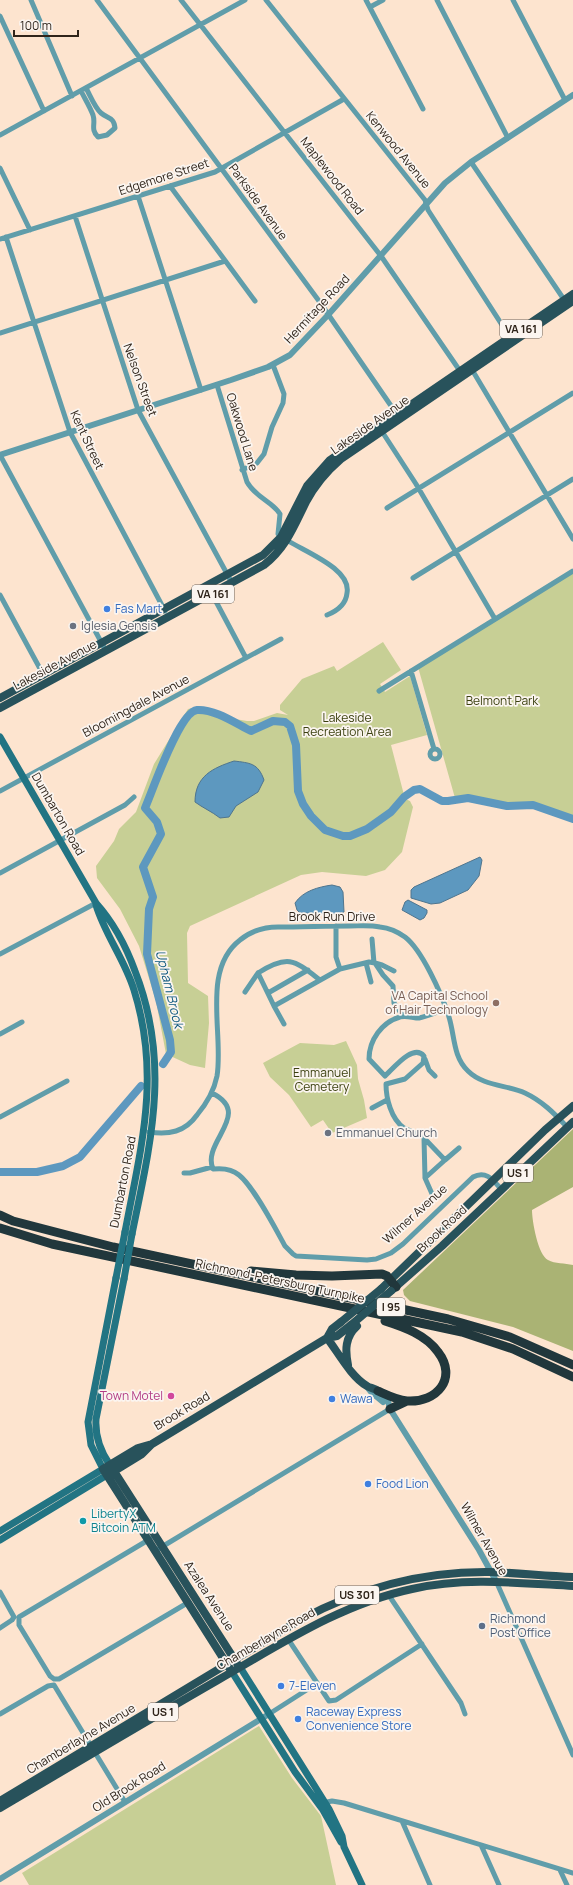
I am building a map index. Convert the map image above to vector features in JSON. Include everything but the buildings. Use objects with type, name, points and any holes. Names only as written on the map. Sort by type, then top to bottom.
[{"type":"highway","name":"Richmond-Petersburg Turnpike","points":[[0,1215],[13,1221],[113,1247],[455,1321],[510,1337],[573,1364]]},
{"type":"highway","name":"Richmond-Petersburg Turnpike","points":[[0,1228],[52,1244],[370,1312],[484,1339],[527,1354],[573,1377]]},
{"type":"highway","points":[[205,1266],[296,1275],[355,1276],[382,1274],[393,1287]]},
{"type":"highway","points":[[370,1312],[383,1320],[405,1328],[420,1336],[434,1347],[443,1359],[446,1376],[440,1390],[434,1395],[423,1399],[407,1401],[390,1409]]},
{"type":"highway","points":[[378,1391],[407,1401]]},
{"type":"main road","name":"Lakeside Avenue","points":[[0,708],[45,679],[167,613],[268,562],[324,475],[341,459],[380,428],[568,302],[573,294]]},
{"type":"main road","name":"Lakeside Avenue","points":[[398,416],[460,370],[470,367]]},
{"type":"main road","name":"Lakeside Avenue","points":[[167,613],[212,594],[230,580]]},
{"type":"main road","name":"Lakeside Avenue","points":[[0,698],[45,679]]},
{"type":"main road","name":"Dumbarton Road","points":[[0,737],[96,903],[101,920],[126,968],[142,1021],[148,1067],[148,1132],[132,1234],[96,1427],[100,1447],[109,1470]]},
{"type":"main road","name":"Brook Road","points":[[0,1540],[109,1470],[138,1448],[152,1444],[327,1338],[337,1336],[354,1325],[393,1287],[493,1180],[573,1106]]},
{"type":"main road","name":"Brook Road","points":[[327,1338],[332,1329],[381,1289],[393,1287],[410,1275],[570,1124]]},
{"type":"main road","name":"Dumbarton Road","points":[[109,1470],[91,1445],[88,1422],[125,1232],[148,1132]]},
{"type":"main road","points":[[349,1368],[346,1352],[347,1343],[354,1325]]},
{"type":"main road","name":"Wilmer Avenue","points":[[327,1338],[349,1368],[367,1387],[374,1388],[378,1391]]},
{"type":"main road","name":"Brook Road","points":[[0,1531],[109,1470]]},
{"type":"main road","name":"Azalea Avenue","points":[[109,1470],[156,1535],[269,1714],[342,1836],[344,1847],[362,1885]]},
{"type":"main road","name":"Azalea Avenue","points":[[109,1470],[148,1540],[261,1719],[295,1772],[322,1803]]},
{"type":"main road","name":"Chamberlayne Road","points":[[238,1664],[308,1616],[364,1592],[417,1578],[448,1574],[492,1572],[573,1577]]},
{"type":"main road","name":"Chamberlayne Road","points":[[238,1664],[332,1615],[388,1594],[443,1583],[496,1581],[573,1586]]},
{"type":"main road","name":"US 301","points":[[230,1668],[238,1664]]},
{"type":"main road","name":"Chamberlayne Road","points":[[0,1808],[93,1749],[230,1668]]},
{"type":"main road","name":"Chamberlayne Avenue","points":[[0,1801],[93,1749]]},
{"type":"street","points":[[31,0],[72,96]]},
{"type":"street","name":"Parkside Avenue","points":[[97,0],[328,315],[398,416]]},
{"type":"street","name":"Maplewood Road","points":[[181,0],[381,256],[460,370]]},
{"type":"street","points":[[0,135],[245,0]]},
{"type":"street","name":"Kenwood Avenue","points":[[266,0],[425,200],[428,210],[511,339]]},
{"type":"street","points":[[366,0],[422,109]]},
{"type":"street","points":[[370,7],[383,0]]},
{"type":"street","points":[[437,0],[508,138]]},
{"type":"street","points":[[513,0],[565,100]]},
{"type":"street","points":[[0,16],[44,111]]},
{"type":"street","points":[[81,91],[93,116],[94,133],[98,137],[107,135],[115,128],[115,123],[113,119],[100,113],[86,88]]},
{"type":"street","name":"Hermitage Road","points":[[0,455],[216,385],[273,365],[290,355],[328,315],[445,183],[471,162],[573,95]]},
{"type":"street","name":"Edgemore Street","points":[[0,239],[221,169],[344,100]]},
{"type":"street","points":[[471,162],[568,302]]},
{"type":"street","points":[[0,168],[30,230]]},
{"type":"street","points":[[170,186],[254,301]]},
{"type":"street","points":[[138,196],[201,390]]},
{"type":"street","name":"Nelson Street","points":[[75,216],[138,410],[230,580]]},
{"type":"street","name":"Kent Street","points":[[6,238],[70,432],[167,613]]},
{"type":"street","points":[[0,333],[225,261]]},
{"type":"street","points":[[242,470],[262,458],[267,449],[272,427],[283,403],[284,394],[273,365]]},
{"type":"street","points":[[470,367],[573,539]]},
{"type":"street","name":"Oakwood Lane","points":[[216,385],[246,482],[253,491],[276,509],[280,514],[277,532],[284,538]]},
{"type":"street","points":[[387,508],[573,393]]},
{"type":"street","points":[[380,428],[419,489],[495,619]]},
{"type":"street","points":[[0,455],[104,647]]},
{"type":"street","points":[[413,578],[573,479]]},
{"type":"street","points":[[284,538],[335,569],[345,579],[348,590],[346,599],[336,610],[327,615]]},
{"type":"street","points":[[379,690],[573,571]]},
{"type":"street","points":[[212,594],[246,658]]},
{"type":"street","points":[[0,595],[45,679]]},
{"type":"street","name":"Bloomingdale Avenue","points":[[0,791],[281,639]]},
{"type":"street","points":[[411,671],[434,749]]},
{"type":"street","points":[[0,873],[125,806],[134,797]]},
{"type":"street","points":[[0,954],[96,903]]},
{"type":"street","points":[[336,926],[336,957],[340,969]]},
{"type":"street","name":"Brook Run Drive","points":[[212,1093],[217,1070],[218,980],[222,964],[231,948],[249,934],[266,928],[379,926],[393,930],[405,937],[421,955],[446,1009],[456,1050],[460,1060],[470,1072],[486,1082],[523,1092],[543,1103],[559,1118]]},
{"type":"street","points":[[372,939],[375,963],[393,986],[394,1003],[403,1016]]},
{"type":"street","points":[[245,992],[258,973],[278,962],[300,964],[320,980]]},
{"type":"street","points":[[366,963],[371,982]]},
{"type":"street","points":[[274,1006],[340,969],[366,963],[375,963],[382,964],[394,971]]},
{"type":"street","points":[[268,993],[308,970]]},
{"type":"street","points":[[258,973],[284,1024]]},
{"type":"street","points":[[445,1160],[424,1138],[404,1128],[397,1122],[387,1100],[385,1076],[369,1059],[369,1051],[379,1029],[403,1016],[421,1018],[446,1009]]},
{"type":"street","points":[[0,1034],[22,1022]]},
{"type":"street","points":[[385,1076],[408,1054],[422,1053],[428,1070],[435,1076]]},
{"type":"street","points":[[386,1084],[405,1079],[423,1063],[424,1058]]},
{"type":"street","points":[[0,1117],[67,1081]]},
{"type":"street","points":[[148,1132],[169,1133],[186,1127],[205,1105],[212,1093],[221,1099],[228,1113],[227,1124],[215,1143],[211,1157],[212,1167]]},
{"type":"street","points":[[372,1108],[387,1100]]},
{"type":"street","name":"Brook Road","points":[[559,1118],[570,1124]]},
{"type":"street","points":[[424,1138],[425,1178],[434,1196]]},
{"type":"street","points":[[425,1178],[459,1148]]},
{"type":"street","name":"Wilmer Avenue","points":[[184,1173],[190,1173],[212,1167],[213,1169],[227,1169],[240,1175],[290,1252],[296,1256],[306,1258],[367,1260],[381,1258],[403,1244],[473,1178],[482,1174],[487,1175],[493,1180]]},
{"type":"street","points":[[493,1180],[501,1189]]},
{"type":"street","name":"Wilmer Avenue","points":[[367,1387],[390,1409],[492,1572],[573,1755]]},
{"type":"street","name":"Wilmer Avenue","points":[[378,1391],[388,1401],[390,1409]]},
{"type":"street","points":[[156,1551],[390,1409]]},
{"type":"street","points":[[0,1628],[156,1535]]},
{"type":"street","points":[[0,1592],[125,1802]]},
{"type":"street","points":[[388,1594],[461,1703],[465,1714]]},
{"type":"street","points":[[0,1714],[196,1597]]},
{"type":"street","points":[[288,1639],[327,1701],[336,1700],[422,1644]]},
{"type":"street","points":[[269,1714],[316,1684]]},
{"type":"street","name":"Old Brook Road","points":[[0,1879],[269,1714]]},
{"type":"street","points":[[322,1803],[336,1801],[573,1873]]},
{"type":"street","points":[[402,1821],[430,1885]]},
{"type":"street","points":[[481,1845],[499,1885]]},
{"type":"street","points":[[560,1870],[567,1885]]},
{"type":"green space","name":"Belmont Park","points":[[573,573],[573,819],[529,802],[498,802],[455,798],[418,667]]},
{"type":"green space","name":"Lakeside Recreation Area","points":[[383,642],[401,670],[380,684],[385,692],[410,676],[427,735],[391,745],[404,795],[403,798],[410,801],[413,807],[402,852],[385,870],[366,876],[322,872],[301,875],[190,926],[187,933],[188,983],[208,996],[209,1023],[205,1068],[190,1065],[166,1054],[156,1001],[139,946],[120,909],[97,878],[96,866],[114,841],[119,829],[136,812],[154,764],[188,709],[200,706],[235,719],[247,721],[254,721],[277,713],[288,715],[280,710],[280,705],[302,679],[334,666],[337,671]]},
{"type":"green space","name":"Emmanuel Cemetery","points":[[346,1041],[357,1065],[358,1079],[367,1118],[332,1133],[323,1120],[311,1127],[289,1095],[270,1077],[263,1063],[300,1043],[334,1045]]},
{"type":"green space","points":[[573,1129],[573,1187],[532,1210],[536,1237],[544,1257],[554,1262],[573,1265],[573,1351],[513,1327],[410,1301],[404,1295],[403,1290]]},
{"type":"green space","points":[[259,1726],[292,1778],[321,1816],[336,1885],[29,1885],[22,1873]]},
{"type":"water","points":[[234,761],[245,762],[253,765],[262,774],[264,780],[258,792],[236,806],[229,817],[220,818],[195,802],[196,793],[202,779],[207,774],[212,770]]},
{"type":"water","points":[[480,857],[482,860],[479,876],[468,890],[440,903],[431,904],[411,898],[411,890],[414,887]]},
{"type":"water","points":[[332,885],[340,887],[343,892],[344,912],[338,914],[300,913],[297,910],[295,903],[302,895],[316,888]]},
{"type":"water","points":[[408,900],[427,910],[424,918],[420,920],[402,910],[405,902]]},
{"type":"waterway","name":"Upham Brook","points":[[163,1064],[171,1052],[170,1040],[147,954],[149,909],[153,897],[143,867],[161,834],[157,822],[145,808],[167,753],[182,724],[190,714],[197,710],[204,710],[225,717],[251,731],[273,721],[285,722],[290,726],[296,745],[298,791],[303,804],[311,816],[325,830],[343,836],[350,836],[367,829],[391,812],[404,797],[414,790],[420,789],[442,801],[468,798],[507,806],[533,805],[573,819]]},
{"type":"waterway","name":"Upham Brook","points":[[0,1172],[37,1172],[63,1166],[80,1157],[141,1086]]},
{"type":"place","name":"Fas Mart","points":[[107,609]]},
{"type":"place","name":"Iglesia Gensis","points":[[73,626]]},
{"type":"place","name":"VA Capital School of Hair Technology","points":[[496,1003]]},
{"type":"place","name":"Emmanuel Church","points":[[328,1133]]},
{"type":"place","name":"Town Motel","points":[[171,1396]]},
{"type":"place","name":"Wawa","points":[[332,1399]]},
{"type":"place","name":"Food Lion","points":[[368,1484]]},
{"type":"place","name":"LibertyX Bitcoin ATM","points":[[83,1521]]},
{"type":"place","name":"Richmond Post Office","points":[[482,1626]]},
{"type":"place","name":"7-Eleven","points":[[281,1686]]},
{"type":"place","name":"Raceway Express Convenience Store","points":[[298,1719]]}]
